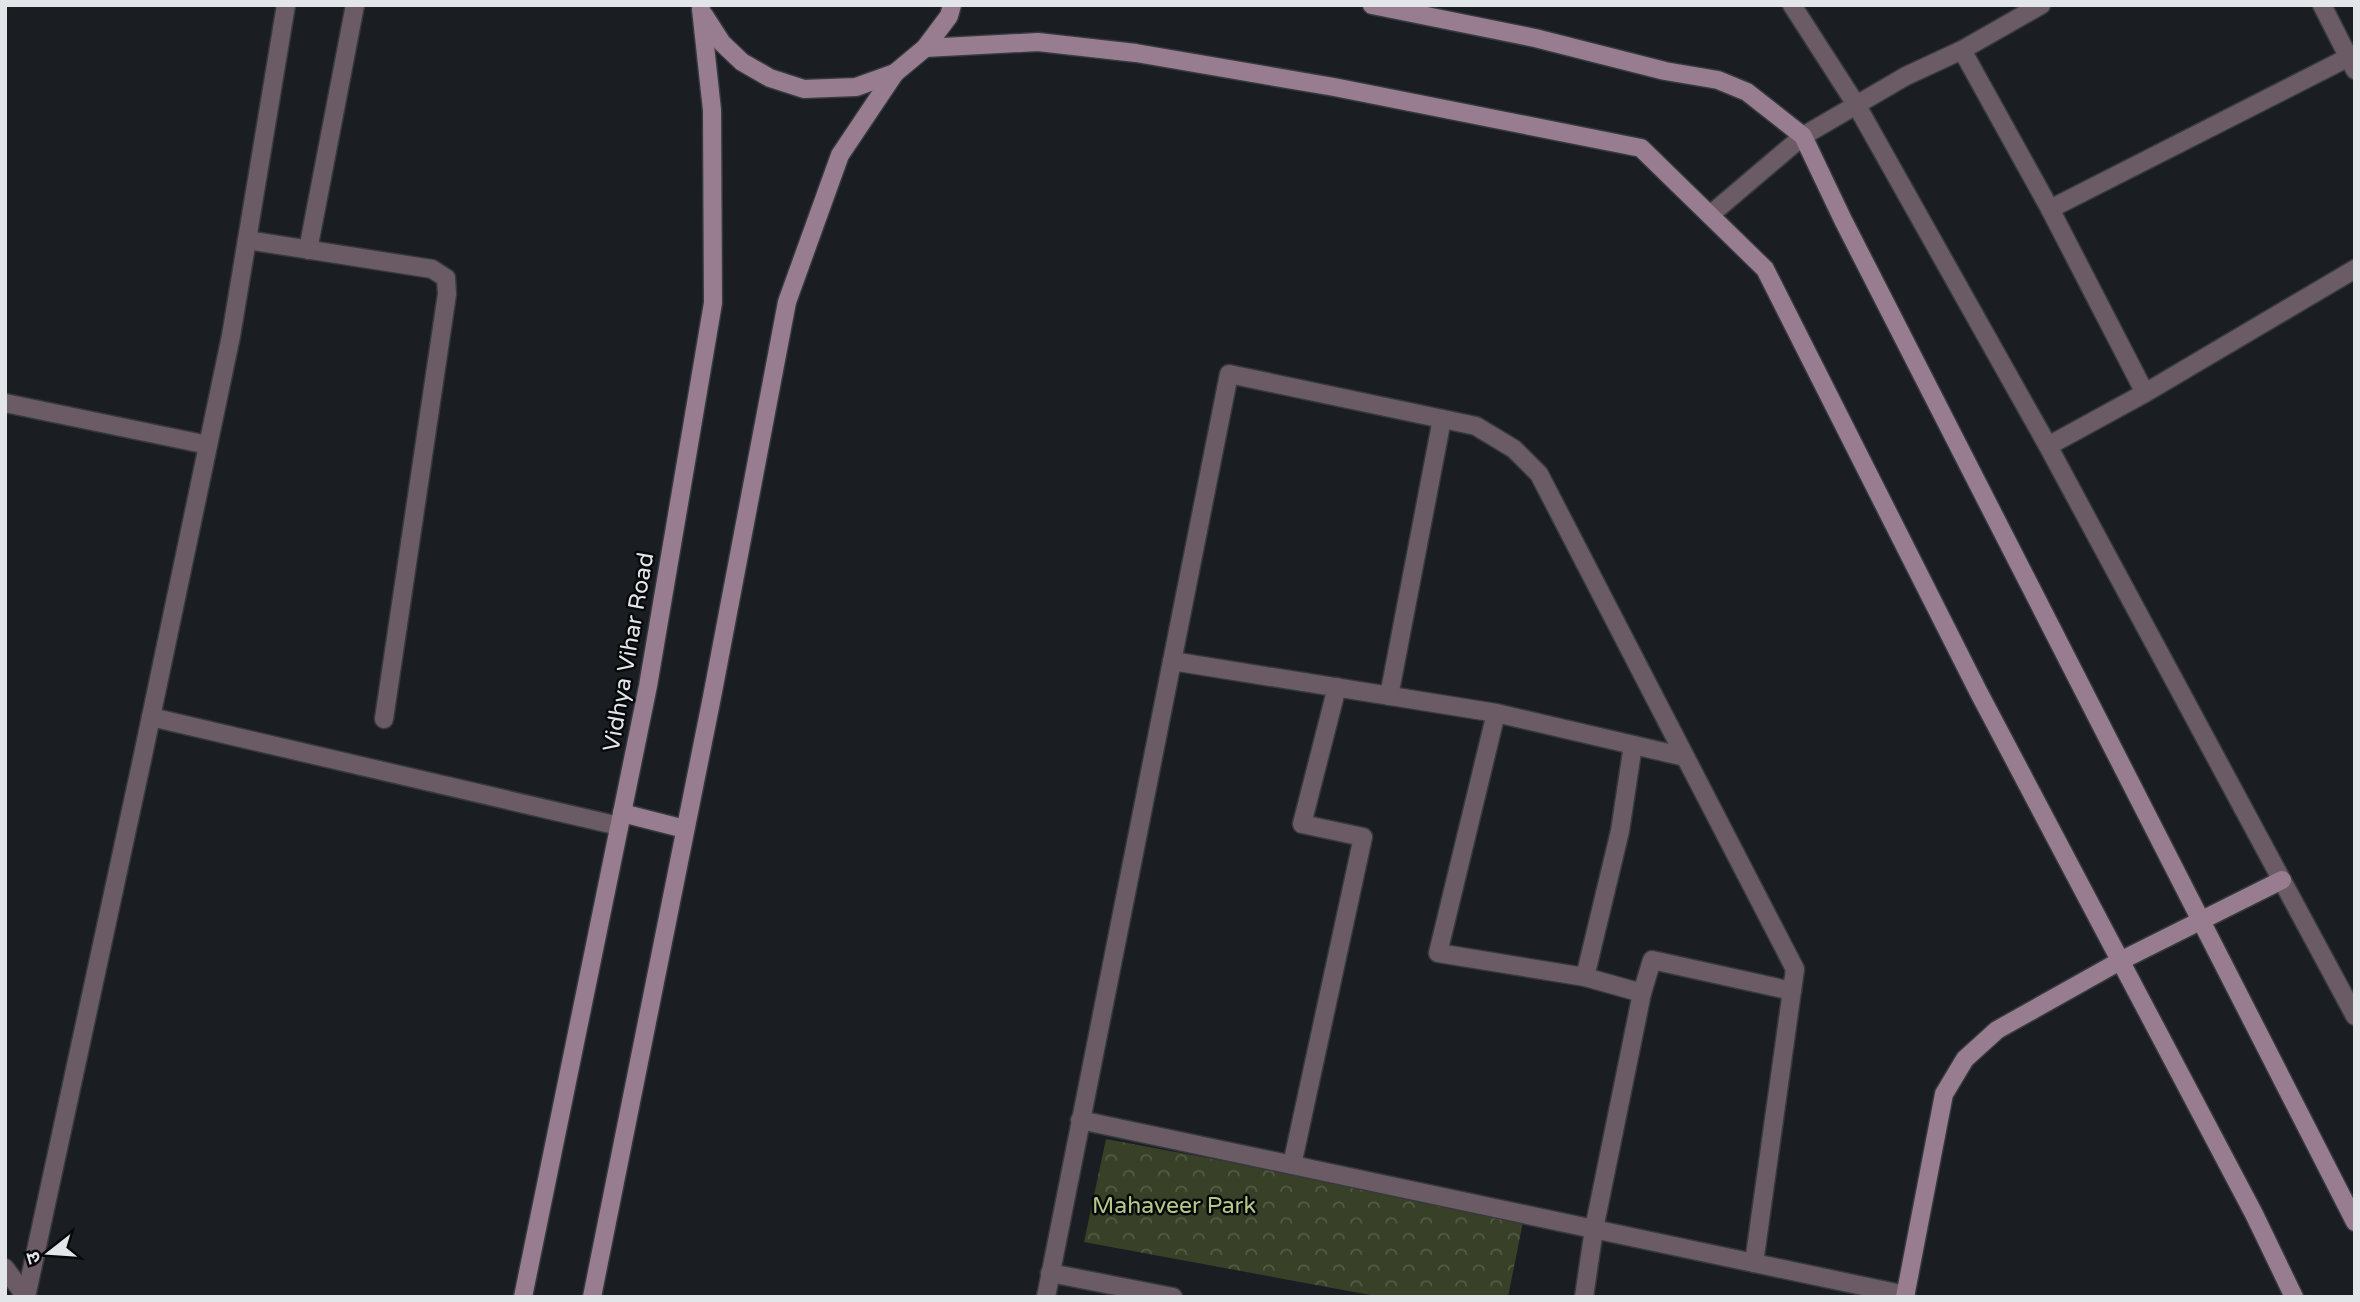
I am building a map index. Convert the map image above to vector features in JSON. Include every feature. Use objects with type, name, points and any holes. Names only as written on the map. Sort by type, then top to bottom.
[{"type":"street","points":[[26,1297],[152,717],[231,336],[286,5]]},
{"type":"street","points":[[308,250],[355,5]]},
{"type":"street","points":[[592,1297],[787,302],[840,155],[895,73],[925,48],[948,16],[952,5]]},
{"type":"street","points":[[1372,5],[1535,38],[1665,71],[1718,80],[1747,92],[1803,136],[1849,232],[2355,1222]]},
{"type":"street","points":[[1792,5],[1857,106],[2048,446],[2355,1016]]},
{"type":"street","points":[[1710,215],[1803,136],[1906,76],[1962,50],[2041,5]]},
{"type":"street","points":[[2050,209],[2353,60],[2322,5]]},
{"type":"street","points":[[700,7],[722,43],[742,62],[769,78],[804,89],[856,87],[895,73]]},
{"type":"street","name":"Vidhya Vihar Road","points":[[523,1297],[648,686],[713,303],[712,110],[700,7]]},
{"type":"street","points":[[925,48],[1038,42],[1136,53],[1334,87],[1641,148],[1765,269],[1979,692],[2254,1214],[2294,1297]]},
{"type":"street","points":[[1962,50],[2050,209],[2145,393]]},
{"type":"street","points":[[247,240],[432,269],[446,278],[447,294],[384,719]]},
{"type":"street","points":[[2048,446],[2145,393],[2355,269]]},
{"type":"street","points":[[1046,1297],[1229,374],[1476,426],[1514,449],[1539,474],[1795,969],[1754,1263]]},
{"type":"street","points":[[5,403],[208,445]]},
{"type":"street","points":[[1389,696],[1442,419]]},
{"type":"street","points":[[1172,661],[1496,713],[1685,757]]},
{"type":"street","points":[[1292,1165],[1363,837],[1302,824],[1337,687]]},
{"type":"street","points":[[1496,713],[1438,953],[1585,977],[1642,993]]},
{"type":"street","points":[[152,717],[621,819],[685,829]]},
{"type":"street","points":[[1585,977],[1620,831],[1633,745]]},
{"type":"street","points":[[1080,1120],[1905,1296],[1944,1094],[1965,1059],[1997,1030],[2120,961],[2282,880]]},
{"type":"street","points":[[1584,1297],[1594,1229],[1642,993],[1652,960],[1792,991]]},
{"type":"street","points":[[5,1268],[26,1297]]},
{"type":"street","points":[[1050,1273],[1173,1297]]},
{"type":"green space","name":"Mahaveer Park","points":[[1106,1139],[1524,1217],[1508,1297],[1381,1297],[1084,1242]]}]
